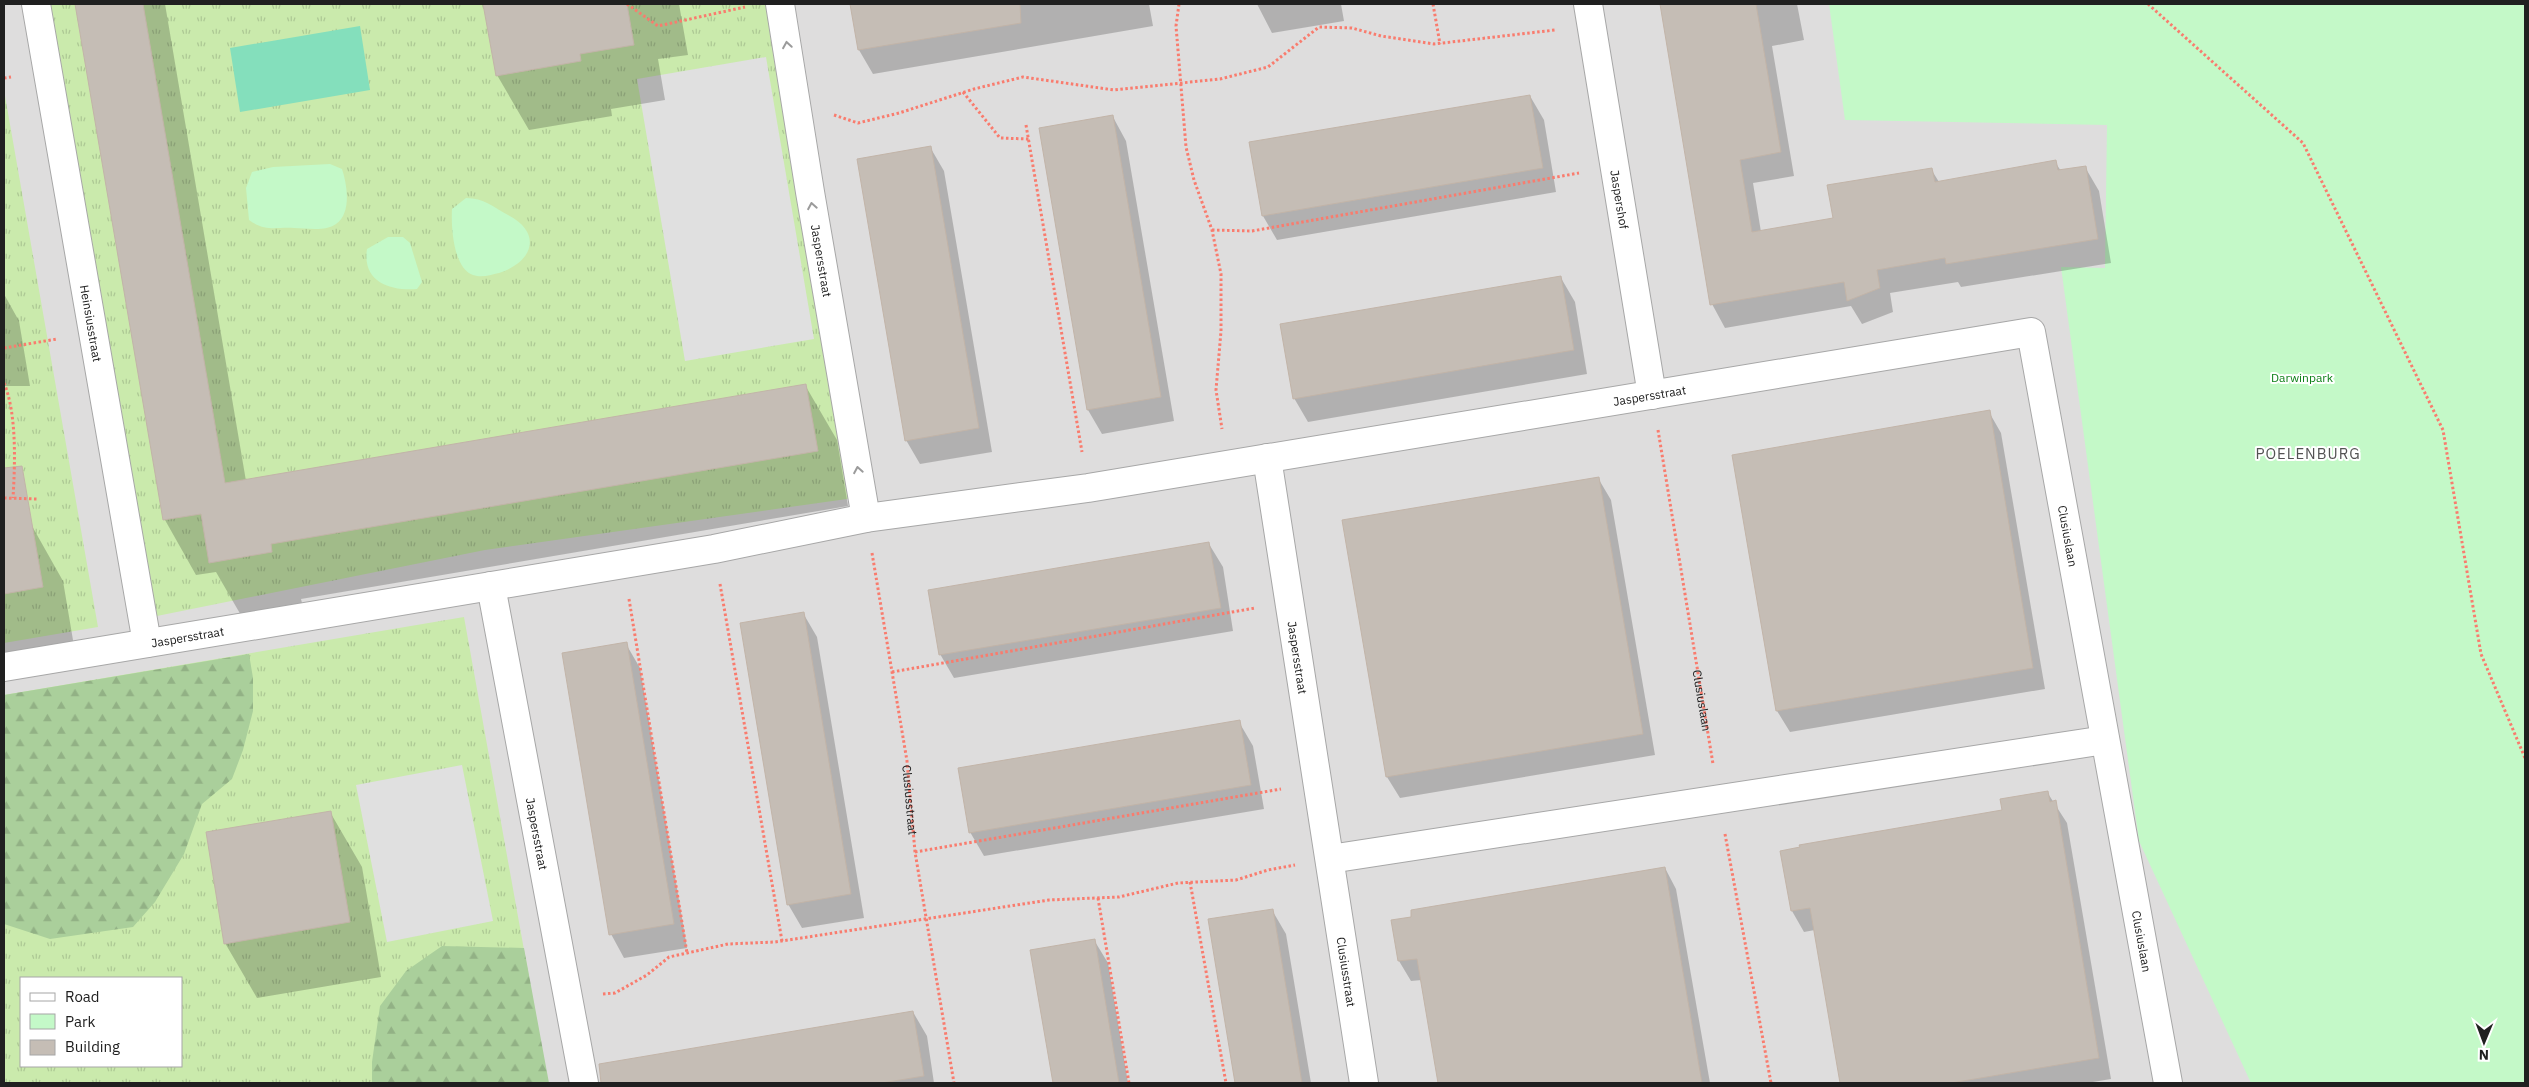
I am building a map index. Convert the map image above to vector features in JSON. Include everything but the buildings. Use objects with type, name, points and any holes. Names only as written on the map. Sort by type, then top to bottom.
[{"type":"street","name":"Heinsiusstraat","points":[[36,4],[147,643]]},
{"type":"street","name":"Jaspersstraat","points":[[780,4],[866,518]]},
{"type":"street","name":"Jaspershof","points":[[1590,14],[1652,395]]},
{"type":"street","name":"Jaspersstraat","points":[[4,667],[714,549],[866,518],[1088,488],[2031,332]]},
{"type":"street","name":"Clusiuslaan","points":[[2031,332],[2168,1083]]},
{"type":"street","name":"Jaspersstraat","points":[[1267,458],[1330,859]]},
{"type":"street","name":"Jaspersstraat","points":[[491,586],[584,1083]]},
{"type":"street","points":[[1330,859],[2106,740]]},
{"type":"street","name":"Clusiusstraat","points":[[1330,859],[1364,1083]]},
{"type":"path","points":[[627,4],[658,26],[748,6]]},
{"type":"path","points":[[1179,4],[1176,26],[1186,147],[1194,180],[1212,230],[1221,274],[1216,390],[1227,464]]},
{"type":"path","points":[[1433,4],[1440,44]]},
{"type":"path","points":[[2148,4],[2303,142],[2443,430],[2481,654],[2525,758]]},
{"type":"path","points":[[795,101],[858,123],[899,113],[963,92],[1023,77],[1114,90],[1220,79],[1268,67],[1319,26],[1352,28],[1381,36],[1440,44],[1552,31],[1590,14]]},
{"type":"path","points":[[963,92],[1000,138],[1029,139]]},
{"type":"path","points":[[1026,124],[1088,488]]},
{"type":"path","points":[[1212,230],[1252,231],[1614,167]]},
{"type":"path","points":[[4,348],[94,332]]},
{"type":"path","points":[[4,383],[12,407],[15,466],[13,498]]},
{"type":"path","name":"Clusiuslaan","points":[[1652,395],[1718,800],[1771,1083]]},
{"type":"path","points":[[4,498],[38,499]]},
{"type":"path","name":"Clusiusstraat","points":[[866,518],[907,761],[915,852],[954,1083]]},
{"type":"path","points":[[714,549],[782,941]]},
{"type":"path","points":[[624,564],[687,952]]},
{"type":"path","points":[[892,672],[1290,602]]},
{"type":"path","points":[[915,852],[1318,783]]},
{"type":"path","points":[[568,996],[615,993],[647,976],[669,956],[728,944],[782,941],[1049,900],[1119,897],[1190,882],[1236,880],[1268,870],[1330,859]]},
{"type":"path","points":[[1190,882],[1226,1083]]},
{"type":"path","points":[[1098,898],[1130,1083]]},
{"type":"shaded area","points":[[4,4],[2525,4],[2525,1083],[4,1083]]},
{"type":"shaded area","points":[[766,57],[814,339],[685,361],[637,79]]},
{"type":"shaded area","points":[[462,765],[493,921],[387,942],[356,785]]},
{"type":"green space","points":[[45,4],[774,4],[861,497],[485,550],[152,617]]},
{"type":"green space","name":"Darwinpark","points":[[1829,4],[2525,4],[2525,1083],[2251,1083],[2139,841],[2061,267],[2105,268],[2107,125],[1845,120]]},
{"type":"green space","points":[[360,26],[370,90],[240,112],[230,48]]},
{"type":"green space","points":[[4,90],[98,627],[4,643]]},
{"type":"green space","points":[[330,164],[342,169],[347,190],[344,213],[336,224],[321,229],[265,228],[249,220],[246,188],[252,172],[273,167]]},
{"type":"green space","points":[[466,198],[472,198],[488,204],[519,222],[526,230],[529,238],[529,247],[526,255],[520,262],[499,273],[486,276],[476,276],[466,271],[457,256],[453,236],[452,209]]},
{"type":"green space","points":[[388,237],[403,237],[410,243],[422,282],[417,289],[388,286],[373,276],[369,269],[367,249]]},
{"type":"green space","points":[[464,617],[548,1083],[4,1083],[4,695]]},
{"type":"green space","points":[[249,654],[253,678],[253,711],[243,750],[232,779],[202,804],[184,854],[155,902],[133,927],[50,939],[4,924],[4,695]]},
{"type":"green space","points":[[442,946],[524,948],[549,1083],[372,1083],[372,1062],[380,1006],[406,971]]},
{"type":"district","name":"POELENBURG","points":[[2308,453]]}]
